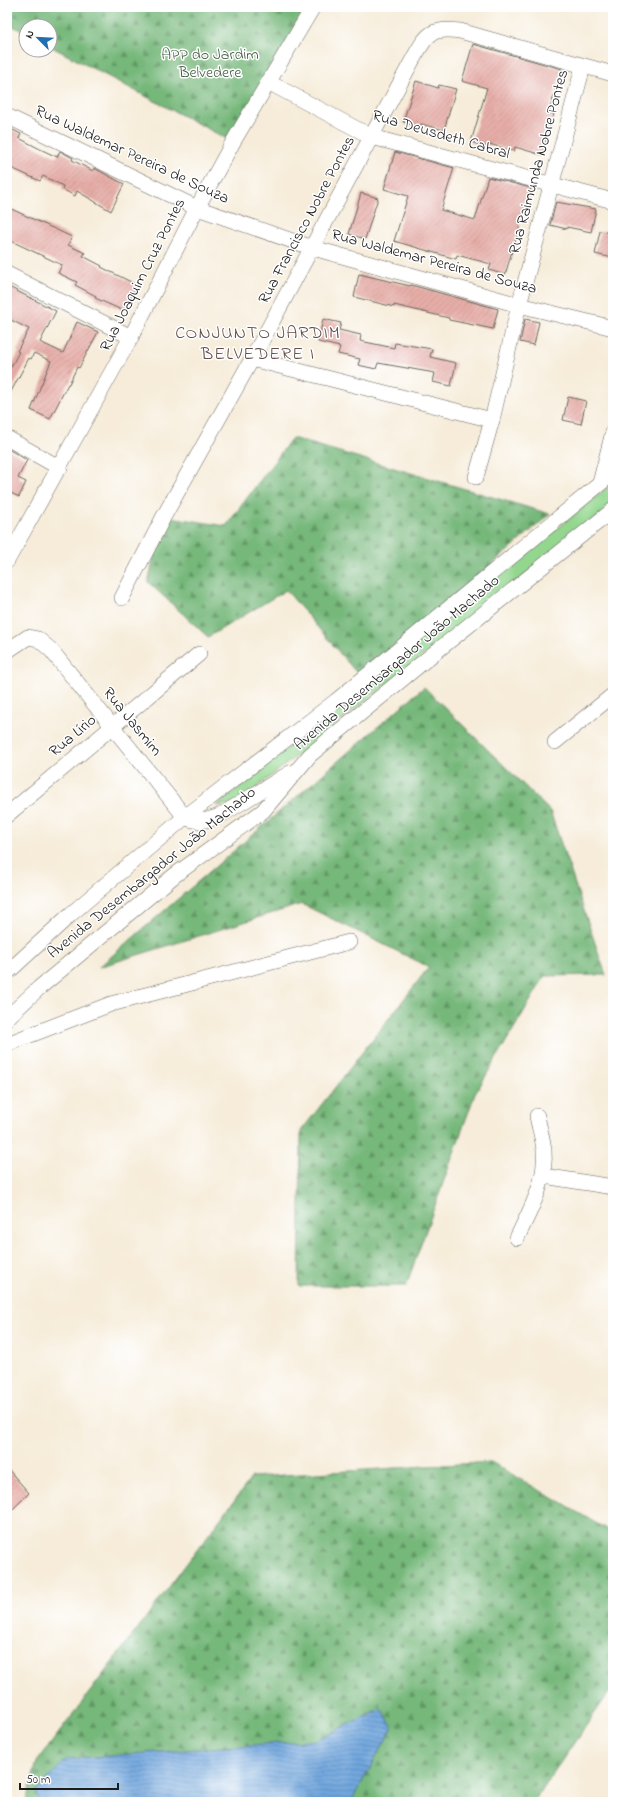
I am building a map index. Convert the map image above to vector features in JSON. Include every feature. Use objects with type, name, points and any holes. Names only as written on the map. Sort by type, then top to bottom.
[{"type":"street","name":"Rua Joaquim Cruz Pontes","points":[[7,561],[60,468],[131,337],[197,208],[268,82],[313,7]]},
{"type":"street","name":"Rua Francisco Nobre Pontes","points":[[122,598],[164,516],[313,248],[413,59],[429,35],[446,29],[460,31],[613,74]]},
{"type":"street","name":"Rua Raimunda Nobre Pontes","points":[[476,477],[492,420],[551,184],[584,67]]},
{"type":"street","name":"Rua Deusdeth Cabral","points":[[268,82],[372,137],[613,201]]},
{"type":"street","name":"Rua Waldemar Pereira de Souza","points":[[7,116],[197,208],[313,248],[520,305],[613,328]]},
{"type":"street","points":[[7,274],[131,337]]},
{"type":"street","points":[[252,359],[492,420]]},
{"type":"street","points":[[600,483],[613,432]]},
{"type":"street","points":[[7,438],[60,468]]},
{"type":"street","name":"Avenida Desembargador João Machado","points":[[7,973],[71,914],[185,817],[336,701],[552,525],[613,472]]},
{"type":"street","name":"Avenida Desembargador João Machado","points":[[7,1018],[39,988],[175,875],[262,811],[310,755],[613,510]]},
{"type":"street","name":"Rua Jasmim","points":[[7,651],[28,637],[38,639],[51,650],[185,817]]},
{"type":"street","name":"Rua Lírio","points":[[7,815],[199,654]]},
{"type":"street","points":[[555,742],[613,695]]},
{"type":"street","points":[[185,817],[195,821],[213,819],[297,770]]},
{"type":"street","points":[[7,1044],[111,1004],[349,942]]},
{"type":"street","points":[[517,1238],[534,1202],[544,1176],[544,1150],[537,1116]]},
{"type":"street","points":[[544,1176],[613,1187]]},
{"type":"green space","name":"APP do Jardim Belvedere","points":[[7,7],[313,7],[233,142],[58,50],[58,18],[18,18],[18,29],[7,23]]},
{"type":"green space","points":[[292,438],[550,514],[361,678],[286,590],[208,637],[148,582],[164,516],[226,526]]},
{"type":"green space","points":[[613,483],[613,505],[237,803],[216,806]]},
{"type":"green space","points":[[424,687],[550,811],[606,975],[545,976],[475,1094],[406,1286],[299,1286],[301,1131],[429,967],[302,904],[99,967]]},
{"type":"green space","points":[[491,1462],[613,1533],[613,1687],[533,1802],[26,1802],[37,1762],[252,1477]]},
{"type":"water","points":[[381,1708],[393,1727],[351,1802],[39,1802],[36,1791],[67,1759],[317,1740]]},
{"type":"building","points":[[473,44],[562,69],[549,112],[554,114],[542,155],[515,147],[514,151],[489,144],[488,147],[471,142],[487,88],[462,81]]},
{"type":"building","points":[[416,81],[438,88],[439,85],[456,89],[444,130],[421,124],[420,127],[403,122]]},
{"type":"building","points":[[7,127],[21,134],[19,138],[40,149],[57,157],[60,151],[73,158],[72,160],[93,171],[94,168],[124,184],[111,211],[77,191],[75,196],[62,189],[63,186],[43,176],[40,181],[7,166]]},
{"type":"building","points":[[395,152],[454,168],[441,210],[475,220],[488,177],[531,188],[505,275],[489,270],[491,264],[457,255],[456,259],[394,241],[408,196],[384,189]]},
{"type":"building","points":[[361,193],[378,198],[365,239],[349,234]]},
{"type":"building","points":[[556,202],[596,209],[591,232],[550,225]]},
{"type":"building","points":[[7,207],[72,237],[68,245],[85,253],[83,256],[102,266],[101,267],[137,285],[124,311],[95,298],[96,296],[75,285],[77,282],[58,273],[62,265],[7,239]]},
{"type":"building","points":[[600,231],[613,233],[613,258],[595,254]]},
{"type":"building","points":[[359,274],[411,285],[498,309],[493,329],[354,297]]},
{"type":"building","points":[[7,286],[56,311],[40,342],[63,353],[77,322],[98,332],[79,368],[77,367],[50,419],[31,410],[51,361],[34,353],[31,359],[29,358],[7,399],[7,374],[29,329],[7,318]]},
{"type":"building","points":[[323,319],[341,323],[339,330],[361,335],[360,341],[394,348],[395,343],[432,349],[430,357],[456,363],[451,386],[433,382],[435,373],[378,363],[376,369],[358,365],[360,359],[338,354],[340,347],[318,342]]},
{"type":"building","points":[[525,319],[539,322],[534,345],[520,342]]},
{"type":"building","points":[[568,397],[586,401],[581,424],[563,420]]},
{"type":"building","points":[[8,449],[27,460],[18,478],[26,482],[19,497],[11,493],[7,502]]},
{"type":"building","points":[[7,1468],[29,1493],[12,1510],[7,1504]]},
{"type":"district","name":"CONJUNTO JARDIM BELVEDERE I","points":[[258,344]]}]
